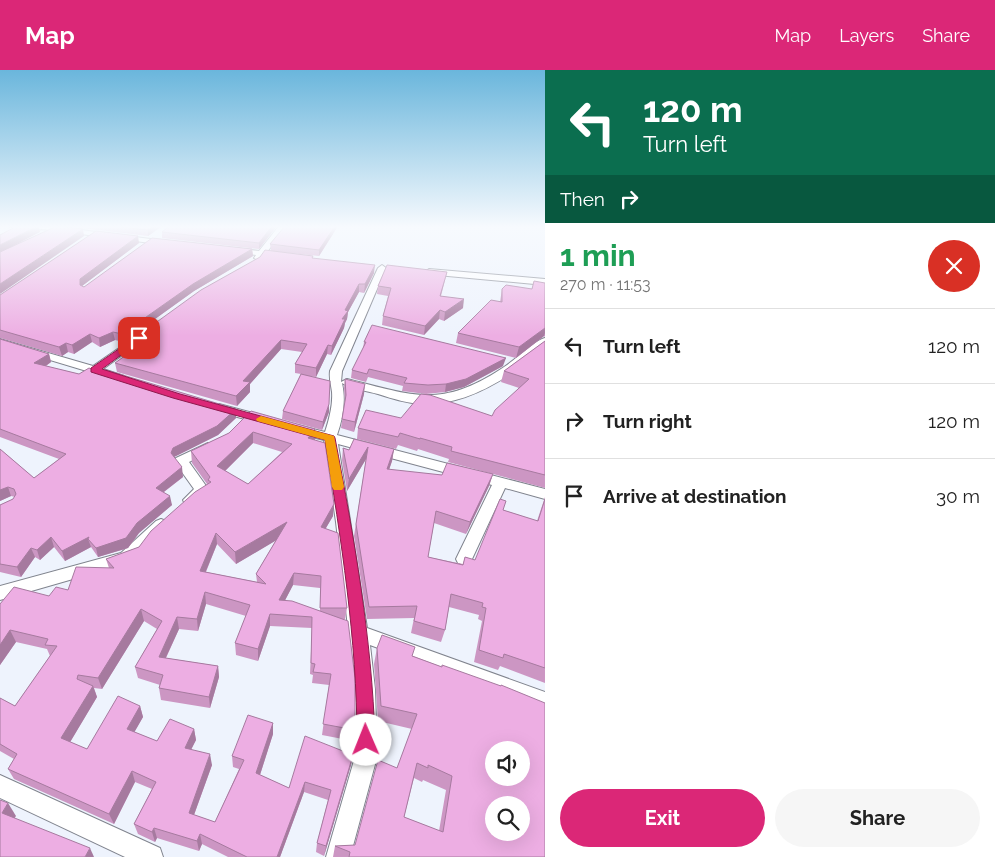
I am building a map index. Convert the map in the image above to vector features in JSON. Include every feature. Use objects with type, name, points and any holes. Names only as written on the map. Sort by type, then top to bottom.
[{"type":"street","points":[[338,857],[366,757],[365,689],[360,633],[330,438],[336,419],[338,393],[335,379],[336,371],[362,324],[382,268]]},
{"type":"street","points":[[420,272],[545,282]]},
{"type":"street","points":[[95,370],[158,324]]},
{"type":"street","points":[[335,379],[412,398],[439,399],[453,396],[496,379],[519,364],[545,341]]},
{"type":"street","points":[[0,342],[131,381]]},
{"type":"street","points":[[500,359],[519,364]]},
{"type":"street","points":[[204,403],[280,425],[545,494]]},
{"type":"street","points":[[235,429],[248,416]]},
{"type":"street","points":[[0,593],[135,554],[146,538],[202,490],[180,461],[224,440]]},
{"type":"street","points":[[464,559],[501,482]]},
{"type":"street","points":[[360,633],[545,700]]},
{"type":"street","points":[[0,786],[151,857]]},
{"type":"building","points":[[0,263],[32,263],[0,284]]},
{"type":"building","points":[[48,263],[102,263],[80,279],[80,285],[84,287],[118,263],[229,263],[193,284],[122,334],[113,332],[99,338],[90,334],[72,345],[66,343],[59,347],[0,330],[0,295]]},
{"type":"building","points":[[250,263],[355,263],[375,265],[365,284],[359,284],[345,310],[348,311],[342,319],[345,319],[332,346],[328,345],[316,368],[295,364],[307,344],[281,340],[243,381],[250,382],[236,396],[115,363],[147,340],[136,337],[201,290]]},
{"type":"building","points":[[387,265],[447,272],[440,296],[464,299],[445,312],[440,310],[425,326],[383,316],[391,288],[378,286]]},
{"type":"building","points":[[534,281],[545,283],[545,328],[519,347],[458,333],[491,300],[502,302],[502,289],[506,285],[532,289]]},
{"type":"building","points":[[372,325],[506,358],[466,379],[446,384],[404,383],[407,378],[369,369],[367,374],[352,370]]},
{"type":"building","points":[[0,339],[49,354],[34,363],[79,374],[89,368],[102,373],[106,370],[236,409],[217,426],[173,448],[171,453],[182,467],[156,488],[170,496],[137,523],[126,538],[96,548],[88,539],[89,537],[62,551],[51,537],[37,550],[31,548],[17,567],[0,564],[0,505],[13,499],[16,494],[14,489],[8,487],[0,490],[0,449],[34,478],[66,454],[0,429]]},
{"type":"building","points":[[545,341],[545,475],[451,451],[452,447],[420,438],[400,433],[398,437],[358,428],[366,410],[401,418],[421,394],[430,395],[492,416],[495,410],[529,379],[504,371]]},
{"type":"building","points":[[301,374],[330,381],[329,404],[323,422],[283,411]]},
{"type":"building","points":[[345,379],[365,384],[355,422],[342,419],[346,395]]},
{"type":"building","points":[[251,411],[315,429],[308,438],[325,443],[334,504],[321,527],[338,533],[347,608],[320,608],[321,576],[294,573],[279,600],[292,601],[348,621],[355,678],[355,730],[323,724],[331,674],[313,672],[315,664],[311,663],[312,617],[270,614],[258,649],[235,643],[250,605],[205,592],[197,619],[177,617],[159,657],[218,666],[209,697],[159,688],[163,675],[135,667],[162,621],[141,609],[98,678],[78,675],[77,679],[93,686],[61,738],[87,749],[118,696],[140,706],[127,729],[157,741],[170,719],[194,729],[185,748],[210,754],[189,813],[215,822],[244,760],[232,756],[248,715],[273,723],[256,773],[289,788],[305,736],[353,755],[326,846],[317,843],[331,790],[305,782],[277,857],[247,857],[200,834],[197,841],[154,828],[152,832],[134,824],[156,782],[132,771],[109,814],[8,769],[17,754],[0,744],[0,698],[15,706],[57,646],[45,645],[48,639],[10,630],[0,645],[0,604],[14,587],[49,596],[56,587],[68,590],[76,567],[114,568],[106,559],[139,547],[151,531],[195,492],[211,482],[208,480],[210,477],[191,451],[229,433]],"holes":[[[253,432],[292,444],[248,484],[217,466]],[[287,522],[256,574],[266,584],[200,571],[216,533],[235,552]]]},
{"type":"building","points":[[354,439],[394,449],[387,469],[442,475],[447,463],[493,474],[470,522],[436,511],[428,557],[463,565],[465,557],[475,560],[500,499],[506,501],[503,510],[538,521],[545,499],[545,668],[504,654],[503,658],[479,650],[486,608],[482,607],[483,603],[451,594],[445,630],[414,621],[417,606],[369,607],[356,524],[368,447],[349,479],[343,448],[349,450]]},
{"type":"building","points":[[382,635],[415,647],[412,656],[501,685],[545,703],[545,857],[349,857],[350,852],[335,846],[355,845],[378,760],[397,768],[417,714],[381,706],[377,648]],"holes":[[[417,763],[428,768],[428,765],[452,776],[443,832],[404,817]]]},
{"type":"building","points":[[0,800],[8,803],[2,813],[90,848],[85,857],[0,857]]},
{"type":"slow traffic","points":[[261,419],[330,438],[338,487]]},
{"type":"route","points":[[139,338],[95,370],[177,396],[330,438],[360,633],[365,689],[366,740]]}]
